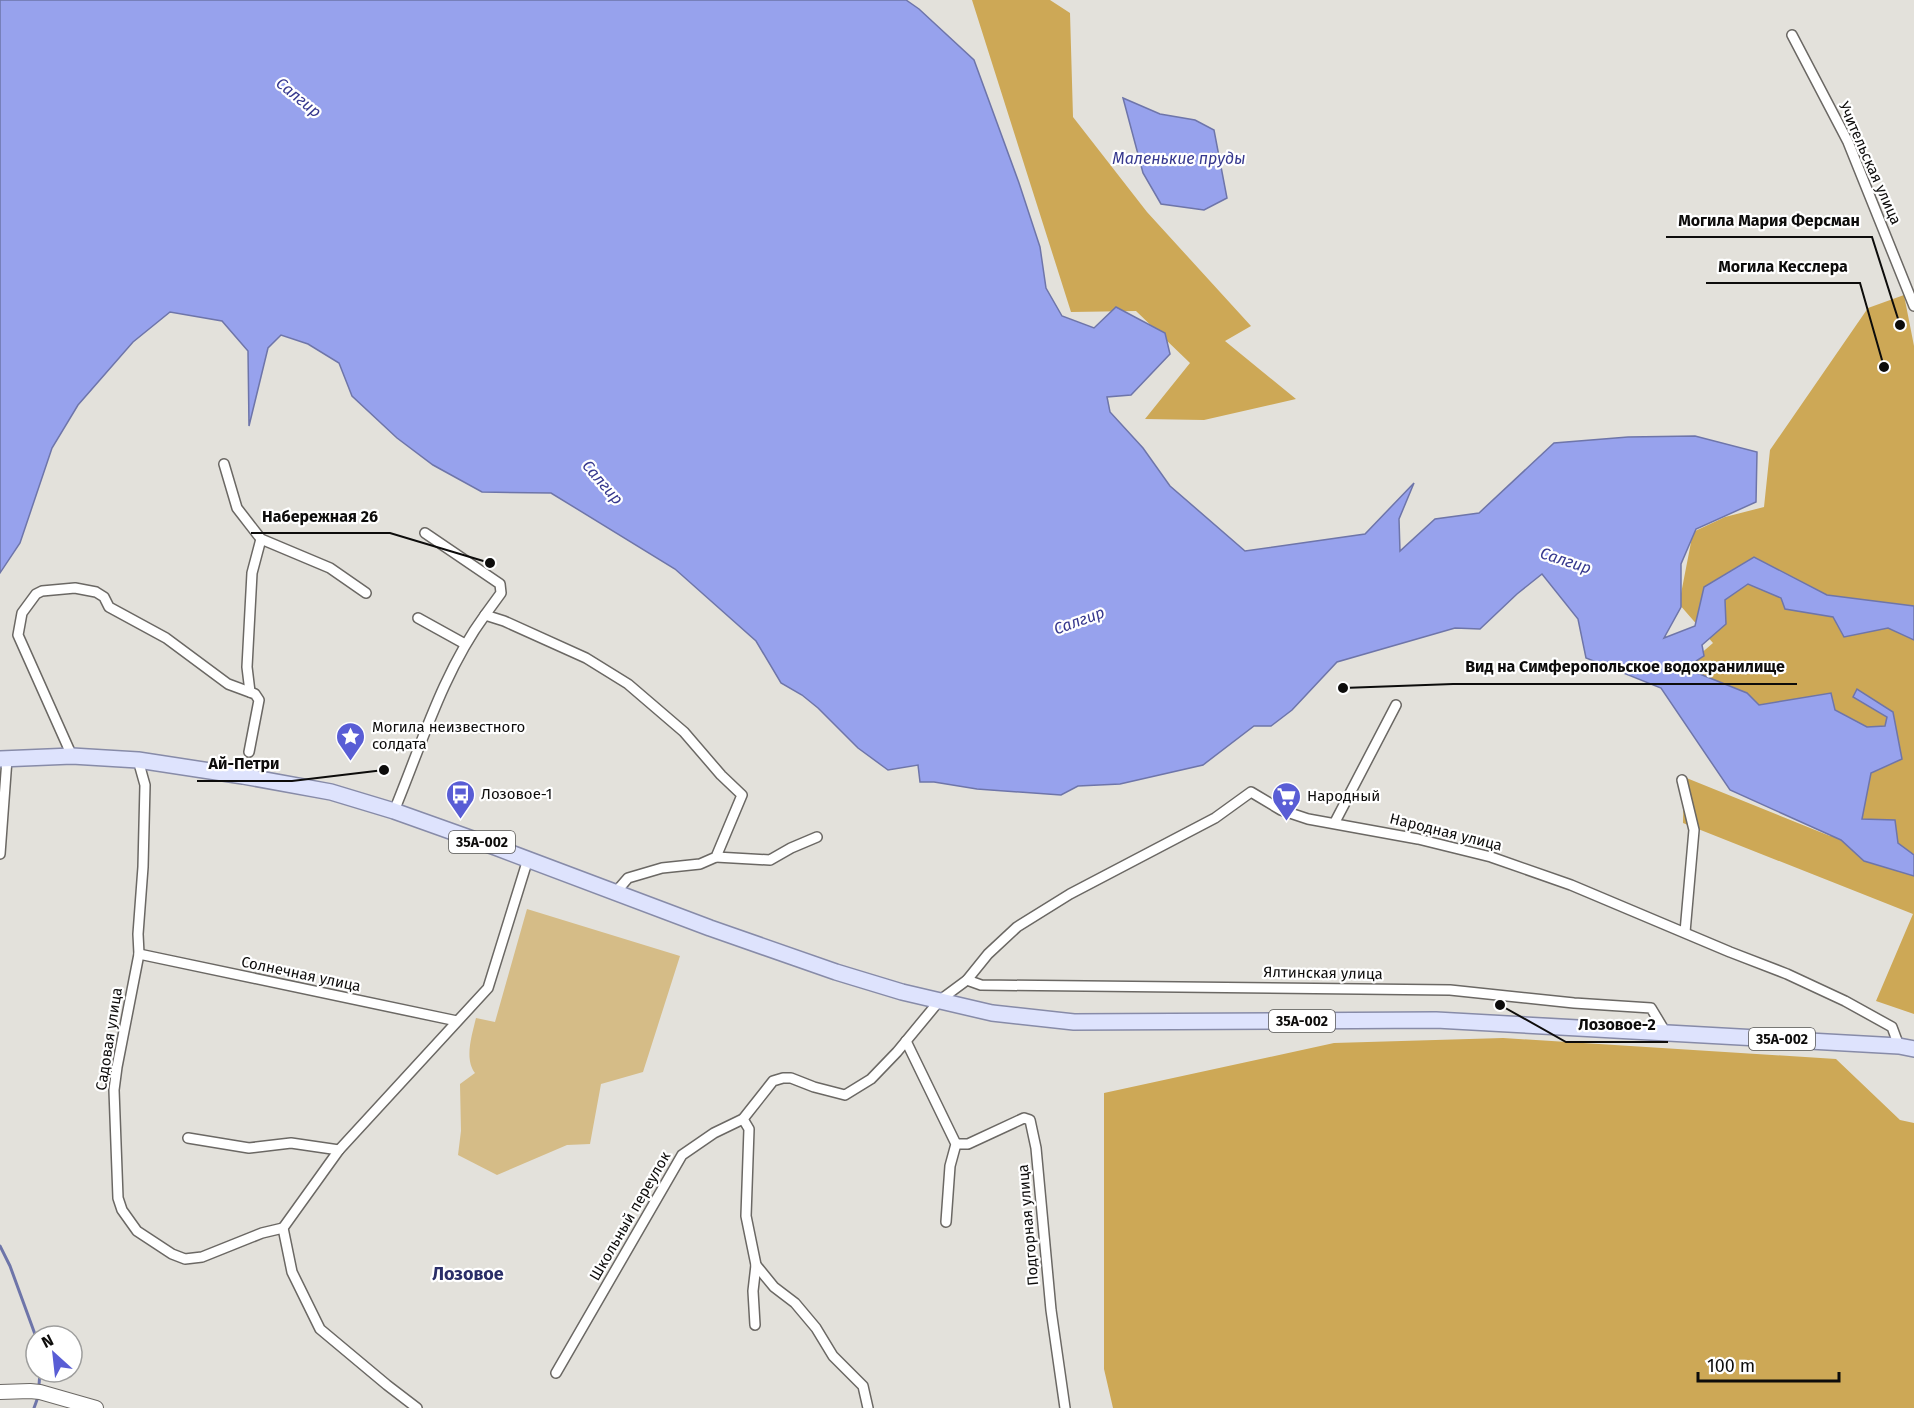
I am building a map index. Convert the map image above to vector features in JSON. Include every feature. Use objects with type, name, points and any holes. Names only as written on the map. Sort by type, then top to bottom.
[{"type":"main road","name":"35А-002","points":[[4,759],[72,756],[138,760],[331,792],[394,811],[836,972],[902,992],[992,1013],[1074,1022],[1436,1020],[1906,1047]]},
{"type":"main road","points":[[0,1392],[30,1390],[96,1408]]},
{"type":"street","name":"Учительская улица","points":[[1792,35],[1848,142],[1914,306]]},
{"type":"street","points":[[224,464],[237,508],[261,539],[330,568],[366,593]]},
{"type":"street","points":[[394,811],[434,712],[465,644],[501,593],[500,584],[425,533]]},
{"type":"street","points":[[250,692],[247,666],[252,573],[261,539]]},
{"type":"street","points":[[72,756],[18,635],[22,613],[36,594],[42,591],[75,588],[96,592],[104,597],[109,607],[166,638],[228,684],[255,694],[259,700],[249,752]]},
{"type":"street","points":[[485,615],[504,621],[586,658],[628,684],[684,732],[721,775],[742,795],[716,858]]},
{"type":"street","points":[[418,618],[465,644]]},
{"type":"street","points":[[1335,822],[1396,705]]},
{"type":"street","points":[[0,854],[4,759]]},
{"type":"street","name":"Садовая улица","points":[[138,760],[145,785],[143,867],[138,934],[140,954],[114,1090],[118,1198],[122,1210],[137,1231],[172,1254],[185,1259],[202,1257],[262,1233],[283,1228]]},
{"type":"street","points":[[1683,780],[1694,830],[1685,932]]},
{"type":"street","name":"Народная улица","points":[[783,1078],[792,1078],[814,1087],[845,1095],[871,1079],[940,1000],[967,980],[988,954],[1017,927],[1070,894],[1215,818],[1251,792],[1281,810],[1308,819],[1418,838],[1491,857],[1571,885],[1787,974],[1845,1001],[1892,1027],[1906,1047]]},
{"type":"street","points":[[615,893],[628,878],[662,868],[700,864],[716,858],[770,860],[790,848],[817,837]]},
{"type":"street","points":[[417,1408],[320,1329],[292,1272],[283,1228],[339,1150],[488,988],[528,859]]},
{"type":"street","name":"Солнечная улица","points":[[140,954],[457,1021]]},
{"type":"street","name":"Ялтинская улица","points":[[967,980],[981,985],[1450,990],[1574,1003],[1651,1008],[1666,1033]]},
{"type":"street","points":[[906,1041],[956,1144],[950,1166],[946,1221]]},
{"type":"street","name":"Школьный переулок","points":[[556,1373],[682,1155],[714,1133],[743,1119],[773,1081],[783,1078]]},
{"type":"street","name":"Подгорная улица","points":[[956,1144],[968,1144],[1024,1118],[1030,1120],[1036,1148],[1051,1310],[1065,1408]]},
{"type":"street","points":[[743,1119],[749,1129],[746,1216],[756,1265],[753,1291],[755,1325]]},
{"type":"street","points":[[189,1138],[249,1148],[291,1143],[339,1150]]},
{"type":"street","points":[[756,1265],[774,1287],[795,1303],[816,1328],[833,1356],[863,1386],[868,1408]]},
{"type":"shaded area","points":[[972,0],[1050,0],[1070,13],[1073,117],[1147,212],[1251,326],[1225,341],[1296,399],[1204,420],[1145,419],[1190,363],[1136,311],[1071,312]]},
{"type":"shaded area","points":[[1904,295],[1914,346],[1914,1014],[1876,1001],[1913,914],[1683,823],[1684,777],[1830,836],[1848,769],[1677,674],[1713,643],[1679,604],[1693,532],[1725,517],[1764,507],[1770,450],[1868,308]]},
{"type":"shaded area","points":[[527,909],[680,956],[643,1072],[601,1084],[590,1144],[567,1145],[497,1175],[458,1155],[461,1131],[460,1084],[475,1073],[469,1054],[476,1018],[495,1022]]},
{"type":"shaded area","points":[[1503,1038],[1836,1059],[1900,1120],[1914,1123],[1914,1408],[1113,1408],[1104,1369],[1104,1093],[1334,1043]]},
{"type":"water","name":"Салгир","points":[[0,0],[906,0],[919,9],[974,60],[1040,247],[1046,288],[1062,316],[1094,328],[1116,307],[1165,333],[1170,354],[1131,395],[1107,397],[1110,412],[1143,448],[1170,486],[1245,551],[1365,534],[1414,483],[1399,519],[1400,551],[1435,519],[1479,513],[1554,443],[1628,437],[1695,436],[1757,452],[1756,502],[1696,529],[1681,564],[1681,607],[1664,638],[1695,626],[1704,587],[1754,557],[1827,595],[1914,606],[1914,640],[1888,628],[1844,637],[1833,617],[1785,609],[1781,598],[1748,584],[1725,600],[1726,624],[1702,645],[1704,656],[1685,668],[1747,693],[1759,705],[1831,693],[1835,710],[1867,727],[1885,726],[1887,717],[1853,697],[1857,689],[1893,712],[1902,759],[1871,773],[1862,819],[1895,820],[1898,843],[1914,855],[1914,876],[1864,861],[1841,840],[1730,790],[1661,688],[1586,658],[1578,619],[1542,574],[1480,629],[1455,628],[1337,662],[1292,710],[1271,726],[1254,726],[1203,765],[1120,784],[1078,786],[1061,795],[920,782],[918,765],[888,770],[858,748],[818,708],[802,695],[781,683],[756,641],[675,569],[551,493],[482,492],[433,465],[397,438],[352,396],[339,363],[308,344],[281,335],[268,348],[249,426],[248,351],[222,321],[170,312],[133,342],[78,405],[52,448],[20,543],[0,573]]},
{"type":"water","name":"Маленькие пруды","points":[[1123,98],[1160,114],[1195,120],[1214,130],[1227,198],[1204,210],[1161,204],[1143,173]]},
{"type":"waterway","points":[[0,1246],[10,1266],[31,1324]]},
{"type":"waterway","points":[[34,1408],[38,1397]]},
{"type":"place","name":"Могила Мария Ферсман","points":[[1900,325]]},
{"type":"place","name":"Могила Кесслера","points":[[1884,367]]},
{"type":"place","name":"Набережная 26","points":[[490,563]]},
{"type":"place","name":"Вид на Симферопольское водохранилище","points":[[1343,688]]},
{"type":"place","name":"Могила неизвестного солдата","points":[[351,762]]},
{"type":"place","name":"Ай-Петри","points":[[384,770]]},
{"type":"place","name":"Лозовое-1","points":[[460,820]]},
{"type":"place","name":"Народный","points":[[1286,822]]},
{"type":"place","name":"Лозовое-2","points":[[1500,1005]]},
{"type":"district","name":"Лозовое","points":[[468,1274]]}]
